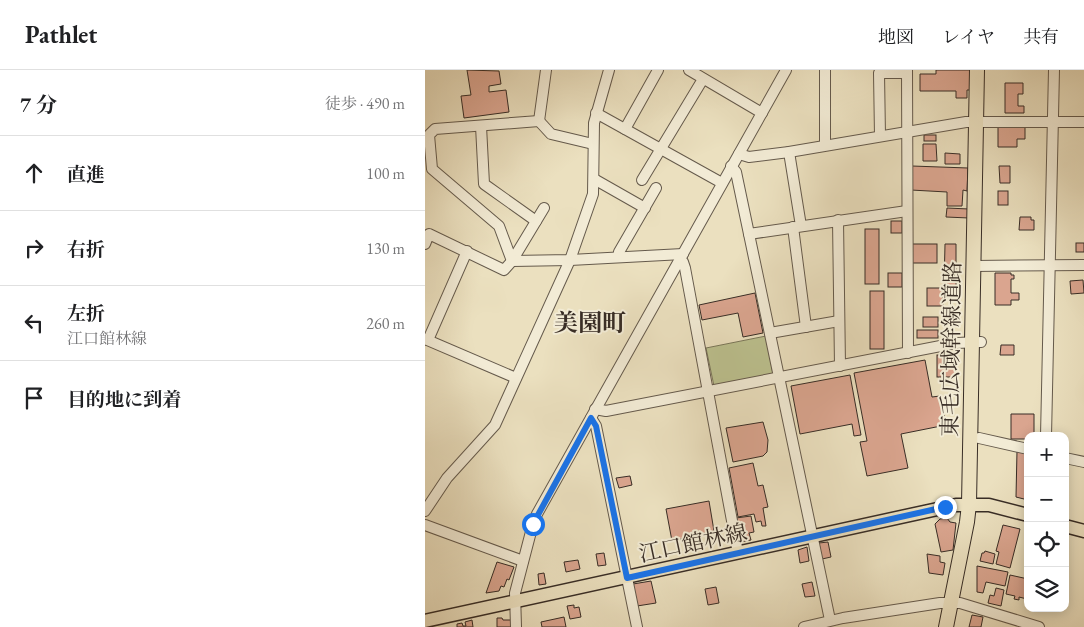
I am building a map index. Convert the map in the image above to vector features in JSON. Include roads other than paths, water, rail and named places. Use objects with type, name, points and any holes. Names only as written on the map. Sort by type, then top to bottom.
[{"type":"highway","name":"東毛広域幹線道路","points":[[977,70],[981,122]]},
{"type":"highway","name":"東毛広域幹線道路","points":[[946,627],[956,603],[975,524],[973,504],[981,122],[987,70]]},
{"type":"highway","name":"東毛広域幹線道路","points":[[973,504],[979,438],[977,342]]},
{"type":"highway","name":"東毛広域幹線道路","points":[[955,627],[956,603]]},
{"type":"main road","name":"江口館林線","points":[[425,621],[945,507],[973,504],[999,507],[1024,514]]},
{"type":"main road","points":[[1069,527],[1084,531]]},
{"type":"street","points":[[539,121],[546,70]]},
{"type":"street","points":[[425,511],[447,478],[495,425],[570,260],[593,194],[593,144],[596,113],[609,70]]},
{"type":"street","points":[[625,128],[658,70]]},
{"type":"street","points":[[689,70],[761,112]]},
{"type":"street","points":[[516,627],[515,593],[537,514],[786,70]]},
{"type":"street","points":[[825,70],[825,145]]},
{"type":"street","points":[[1047,432],[1054,70]]},
{"type":"street","points":[[880,136],[879,73],[907,71],[908,353]]},
{"type":"street","points":[[642,180],[703,78]]},
{"type":"street","points":[[596,113],[722,182]]},
{"type":"street","points":[[512,261],[499,226],[429,168],[429,135],[435,129],[539,121]]},
{"type":"street","points":[[539,121],[551,134],[593,144]]},
{"type":"street","points":[[739,154],[749,157],[789,152],[880,136],[981,122],[1084,122]]},
{"type":"street","points":[[481,126],[484,184],[536,221]]},
{"type":"street","points":[[789,152],[806,327]]},
{"type":"street","points":[[731,166],[736,172],[830,620]]},
{"type":"street","points":[[594,179],[645,208]]},
{"type":"street","points":[[618,257],[619,252],[656,188]]},
{"type":"street","points":[[425,244],[429,234],[504,270],[512,261],[544,208]]},
{"type":"street","points":[[749,234],[907,211]]},
{"type":"street","points":[[838,220],[840,366]]},
{"type":"street","points":[[467,252],[427,340],[516,378]]},
{"type":"street","points":[[512,261],[681,257]]},
{"type":"street","points":[[681,257],[685,268],[709,392],[738,553]]},
{"type":"street","points":[[978,266],[1084,265]]},
{"type":"street","points":[[770,334],[839,321]]},
{"type":"street","points":[[593,414],[956,343],[977,342]]},
{"type":"street","points":[[593,414],[637,627]]},
{"type":"street","points":[[979,438],[1024,448]]},
{"type":"street","points":[[1069,459],[1084,462]]},
{"type":"street","points":[[425,524],[523,561]]},
{"type":"street","points":[[804,627],[859,615],[940,603],[956,603],[1039,627]]},
{"type":"street","points":[[857,627],[859,615]]},
{"type":"district","name":"美園町","points":[[590,322]]}]
